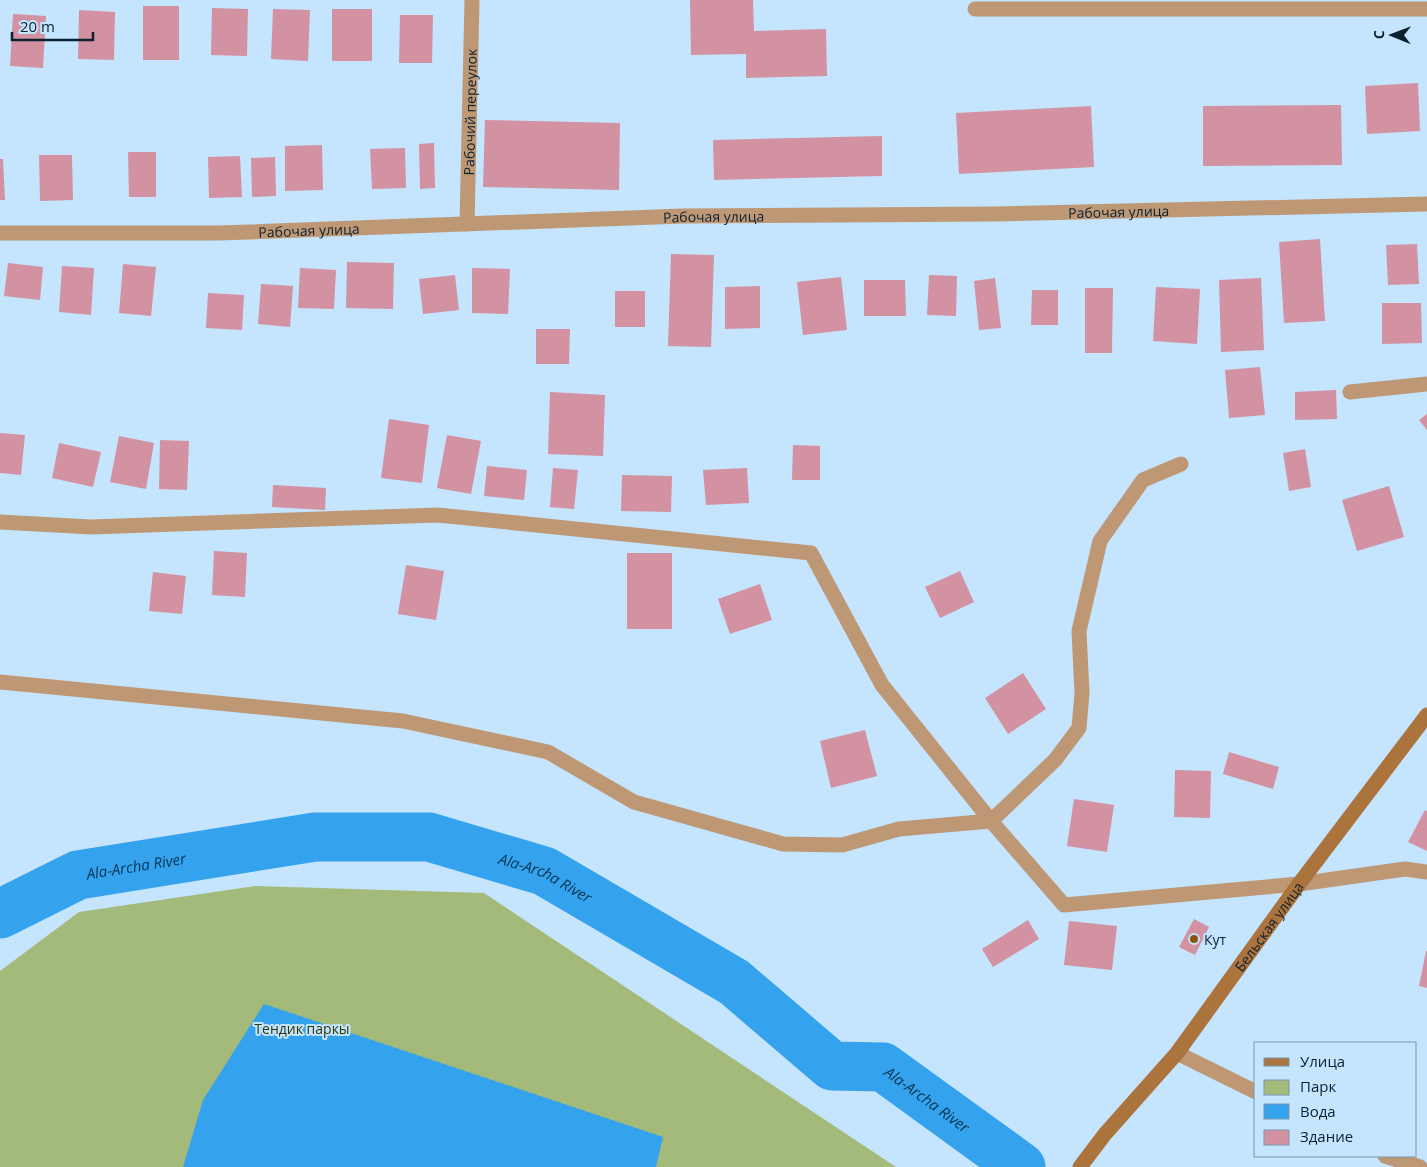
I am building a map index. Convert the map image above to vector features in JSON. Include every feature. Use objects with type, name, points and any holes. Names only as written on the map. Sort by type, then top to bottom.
[{"type":"street","name":"Рабочий переулок","points":[[467,224],[472,0]]},
{"type":"street","points":[[975,9],[1427,9]]},
{"type":"street","name":"Рабочая улица","points":[[0,233],[219,233],[683,216],[1006,214],[1427,204]]},
{"type":"street","points":[[1350,392],[1427,384]]},
{"type":"street","points":[[0,682],[412,723],[548,752],[634,802],[783,844],[842,845],[899,829],[992,821],[1055,760],[1079,728],[1082,693],[1078,631],[1100,541],[1143,480],[1181,464]]},
{"type":"street","points":[[0,522],[91,527],[438,515],[811,552],[882,685],[992,821],[1064,905],[1299,884],[1405,869],[1427,872]]},
{"type":"street","name":"Бельская улица","points":[[1080,1167],[1105,1134],[1177,1053],[1299,884],[1427,715]]},
{"type":"street","points":[[1177,1053],[1254,1091]]},
{"type":"street","points":[[1388,1157],[1420,1167]]},
{"type":"green space","name":"Тендик паркы","points":[[255,886],[484,893],[896,1167],[0,1167],[0,971],[79,912]]},
{"type":"water","points":[[264,1004],[663,1137],[656,1167],[183,1167],[203,1100]]},
{"type":"building","points":[[690,0],[753,0],[754,31],[826,29],[827,76],[746,78],[746,54],[691,55]]},
{"type":"building","points":[[143,6],[179,6],[179,60],[143,60]]},
{"type":"building","points":[[212,8],[248,9],[247,56],[211,55]]},
{"type":"building","points":[[273,9],[310,10],[308,61],[271,59]]},
{"type":"building","points":[[332,9],[372,9],[372,61],[332,61]]},
{"type":"building","points":[[79,10],[115,12],[114,60],[78,59]]},
{"type":"building","points":[[13,14],[46,16],[43,68],[10,66]]},
{"type":"building","points":[[400,15],[433,15],[432,63],[399,63]]},
{"type":"building","points":[[1418,83],[1420,131],[1367,134],[1365,86]]},
{"type":"building","points":[[1341,105],[1342,165],[1203,166],[1203,106]]},
{"type":"building","points":[[1091,106],[1094,167],[959,174],[956,113]]},
{"type":"building","points":[[485,120],[620,123],[619,190],[483,187]]},
{"type":"building","points":[[882,136],[882,176],[714,180],[713,140]]},
{"type":"building","points":[[434,143],[435,188],[420,189],[419,144]]},
{"type":"building","points":[[322,145],[323,190],[285,191],[285,146]]},
{"type":"building","points":[[405,148],[406,188],[372,189],[370,149]]},
{"type":"building","points":[[128,152],[156,152],[156,197],[129,197]]},
{"type":"building","points":[[39,155],[72,155],[73,200],[40,201]]},
{"type":"building","points":[[240,156],[242,197],[209,198],[208,157]]},
{"type":"building","points":[[275,157],[276,196],[252,197],[251,158]]},
{"type":"building","points":[[0,159],[3,159],[5,200],[0,200]]},
{"type":"building","points":[[1320,239],[1325,321],[1284,323],[1279,242]]},
{"type":"building","points":[[1417,244],[1419,284],[1388,285],[1386,245]]},
{"type":"building","points":[[671,254],[714,255],[711,347],[668,346]]},
{"type":"building","points":[[347,262],[394,263],[393,309],[346,308]]},
{"type":"building","points":[[8,263],[43,267],[40,300],[4,296]]},
{"type":"building","points":[[123,264],[156,267],[151,316],[119,313]]},
{"type":"building","points":[[62,266],[94,268],[91,315],[59,312]]},
{"type":"building","points":[[300,268],[336,270],[334,309],[298,308]]},
{"type":"building","points":[[472,268],[510,269],[508,314],[472,313]]},
{"type":"building","points":[[455,275],[459,310],[423,314],[419,279]]},
{"type":"building","points":[[929,275],[957,276],[956,316],[927,315]]},
{"type":"building","points":[[841,277],[847,330],[803,335],[797,282]]},
{"type":"building","points":[[995,278],[1001,328],[979,330],[974,281]]},
{"type":"building","points":[[1261,278],[1264,350],[1221,352],[1219,280]]},
{"type":"building","points":[[864,280],[905,280],[906,316],[864,316]]},
{"type":"building","points":[[261,284],[293,286],[290,327],[258,324]]},
{"type":"building","points":[[760,286],[760,328],[725,329],[725,287]]},
{"type":"building","points":[[1156,287],[1200,289],[1197,344],[1153,341]]},
{"type":"building","points":[[1085,288],[1113,288],[1112,353],[1085,353]]},
{"type":"building","points":[[1032,290],[1058,290],[1058,325],[1031,325]]},
{"type":"building","points":[[615,291],[645,291],[645,327],[615,327]]},
{"type":"building","points":[[208,293],[244,295],[242,330],[206,328]]},
{"type":"building","points":[[1382,303],[1421,303],[1422,343],[1382,344]]},
{"type":"building","points":[[536,329],[570,329],[569,364],[536,364]]},
{"type":"building","points":[[1260,367],[1265,415],[1229,418],[1225,370]]},
{"type":"building","points":[[1336,390],[1337,419],[1295,420],[1295,392]]},
{"type":"building","points":[[550,392],[605,395],[603,456],[548,454]]},
{"type":"building","points":[[1427,414],[1427,430],[1419,420]]},
{"type":"building","points":[[389,419],[429,425],[422,483],[381,478]]},
{"type":"building","points":[[0,433],[25,435],[21,475],[0,473]]},
{"type":"building","points":[[447,435],[481,441],[471,494],[437,488]]},
{"type":"building","points":[[119,436],[154,443],[146,489],[110,482]]},
{"type":"building","points":[[160,440],[189,441],[187,490],[159,489]]},
{"type":"building","points":[[59,443],[101,452],[93,487],[52,478]]},
{"type":"building","points":[[793,445],[820,446],[820,480],[792,480]]},
{"type":"building","points":[[1305,449],[1311,487],[1289,491],[1283,453]]},
{"type":"building","points":[[487,466],[527,470],[524,500],[484,496]]},
{"type":"building","points":[[553,468],[578,470],[574,509],[550,507]]},
{"type":"building","points":[[747,468],[749,503],[706,505],[703,470]]},
{"type":"building","points":[[622,475],[672,476],[671,512],[621,511]]},
{"type":"building","points":[[273,485],[326,488],[325,510],[272,507]]},
{"type":"building","points":[[1389,486],[1404,537],[1357,551],[1342,500]]},
{"type":"building","points":[[214,551],[247,553],[245,597],[212,595]]},
{"type":"building","points":[[627,553],[672,553],[672,629],[627,629]]},
{"type":"building","points":[[406,565],[444,571],[436,620],[398,614]]},
{"type":"building","points":[[960,571],[974,602],[940,618],[925,587]]},
{"type":"building","points":[[153,572],[186,576],[182,614],[149,611]]},
{"type":"building","points":[[760,584],[772,620],[730,634],[718,599]]},
{"type":"building","points":[[1023,673],[1046,709],[1008,734],[985,698]]},
{"type":"building","points":[[865,730],[877,776],[831,788],[820,741]]},
{"type":"building","points":[[1229,752],[1279,767],[1273,789],[1223,774]]},
{"type":"building","points":[[1175,770],[1211,771],[1210,818],[1174,817]]},
{"type":"building","points":[[1074,799],[1114,805],[1107,852],[1067,846]]},
{"type":"building","points":[[1425,810],[1427,811],[1427,851],[1408,842]]},
{"type":"building","points":[[1194,919],[1209,927],[1195,955],[1179,947]]},
{"type":"building","points":[[1028,920],[1039,939],[993,967],[982,949]]},
{"type":"building","points":[[1069,921],[1117,926],[1112,970],[1064,965]]},
{"type":"building","points":[[1427,951],[1427,988],[1419,986]]},
{"type":"waterway","name":"Ala-Archa River","points":[[0,914],[78,875],[315,837],[429,837],[544,871],[734,982],[832,1066],[883,1067],[1021,1167]]},
{"type":"place","name":"Кут","points":[[1194,939]]}]
